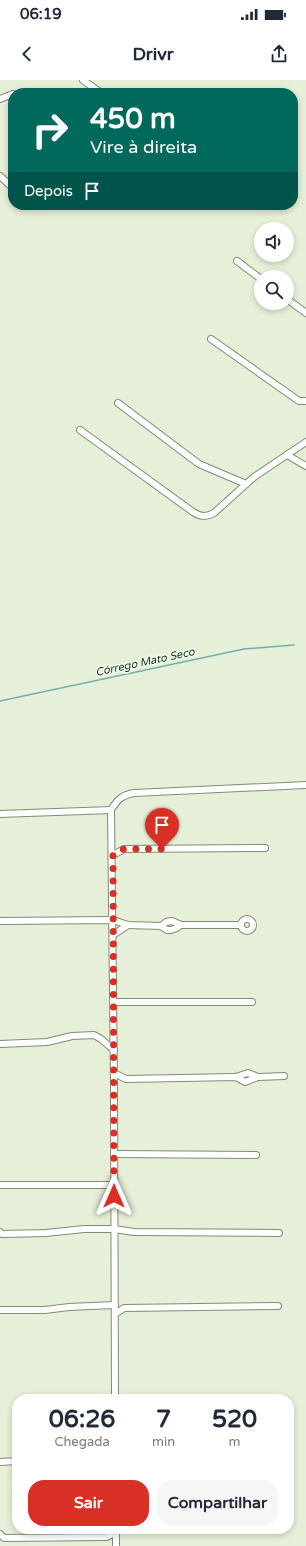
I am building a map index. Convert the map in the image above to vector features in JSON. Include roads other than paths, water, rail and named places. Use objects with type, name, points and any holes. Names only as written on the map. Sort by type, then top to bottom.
[{"type":"street","points":[[83,80],[94,88]]},
{"type":"street","points":[[0,176],[8,183]]},
{"type":"street","points":[[236,260],[254,274]]},
{"type":"street","points":[[294,304],[306,313]]},
{"type":"street","points":[[211,339],[299,401],[306,401]]},
{"type":"street","points":[[118,403],[199,464],[246,484]]},
{"type":"street","points":[[80,430],[200,516],[208,516],[214,513],[246,484],[306,442]]},
{"type":"street","points":[[287,455],[306,466]]},
{"type":"street","points":[[115,1394],[113,855],[111,810],[121,797],[134,793],[306,785]]},
{"type":"street","points":[[0,814],[111,810]]},
{"type":"street","points":[[112,843],[124,849],[265,848]]},
{"type":"street","points":[[113,855],[124,849]]},
{"type":"street","points":[[0,921],[113,920],[128,926],[162,926],[169,921],[175,921],[180,925]]},
{"type":"street","points":[[162,926],[167,930],[171,930],[180,925],[240,925]]},
{"type":"street","points":[[113,935],[128,926]]},
{"type":"street","points":[[114,1002],[252,1002]]},
{"type":"street","points":[[101,1039],[113,1033]]},
{"type":"street","points":[[0,1044],[47,1042],[72,1036],[94,1035],[114,1050]]},
{"type":"street","points":[[114,1073],[126,1079]]},
{"type":"street","points":[[114,1084],[126,1079],[236,1077],[245,1082],[258,1077],[284,1076]]},
{"type":"street","points":[[114,1154],[256,1155]]},
{"type":"street","points":[[0,1185],[114,1185]]},
{"type":"street","points":[[1,1234],[46,1233],[84,1229],[114,1229],[134,1232],[279,1233]]},
{"type":"street","points":[[0,1310],[45,1310],[115,1303],[124,1308],[278,1306]]},
{"type":"street","points":[[115,1314],[124,1308]]},
{"type":"street","points":[[0,1462],[12,1461]]},
{"type":"street","points":[[1,1538],[107,1537],[112,1534]]},
{"type":"street","points":[[107,1537],[116,1544]]},
{"type":"waterway","name":"Córrego Mato Seco","points":[[0,701],[244,649],[294,645]]}]
